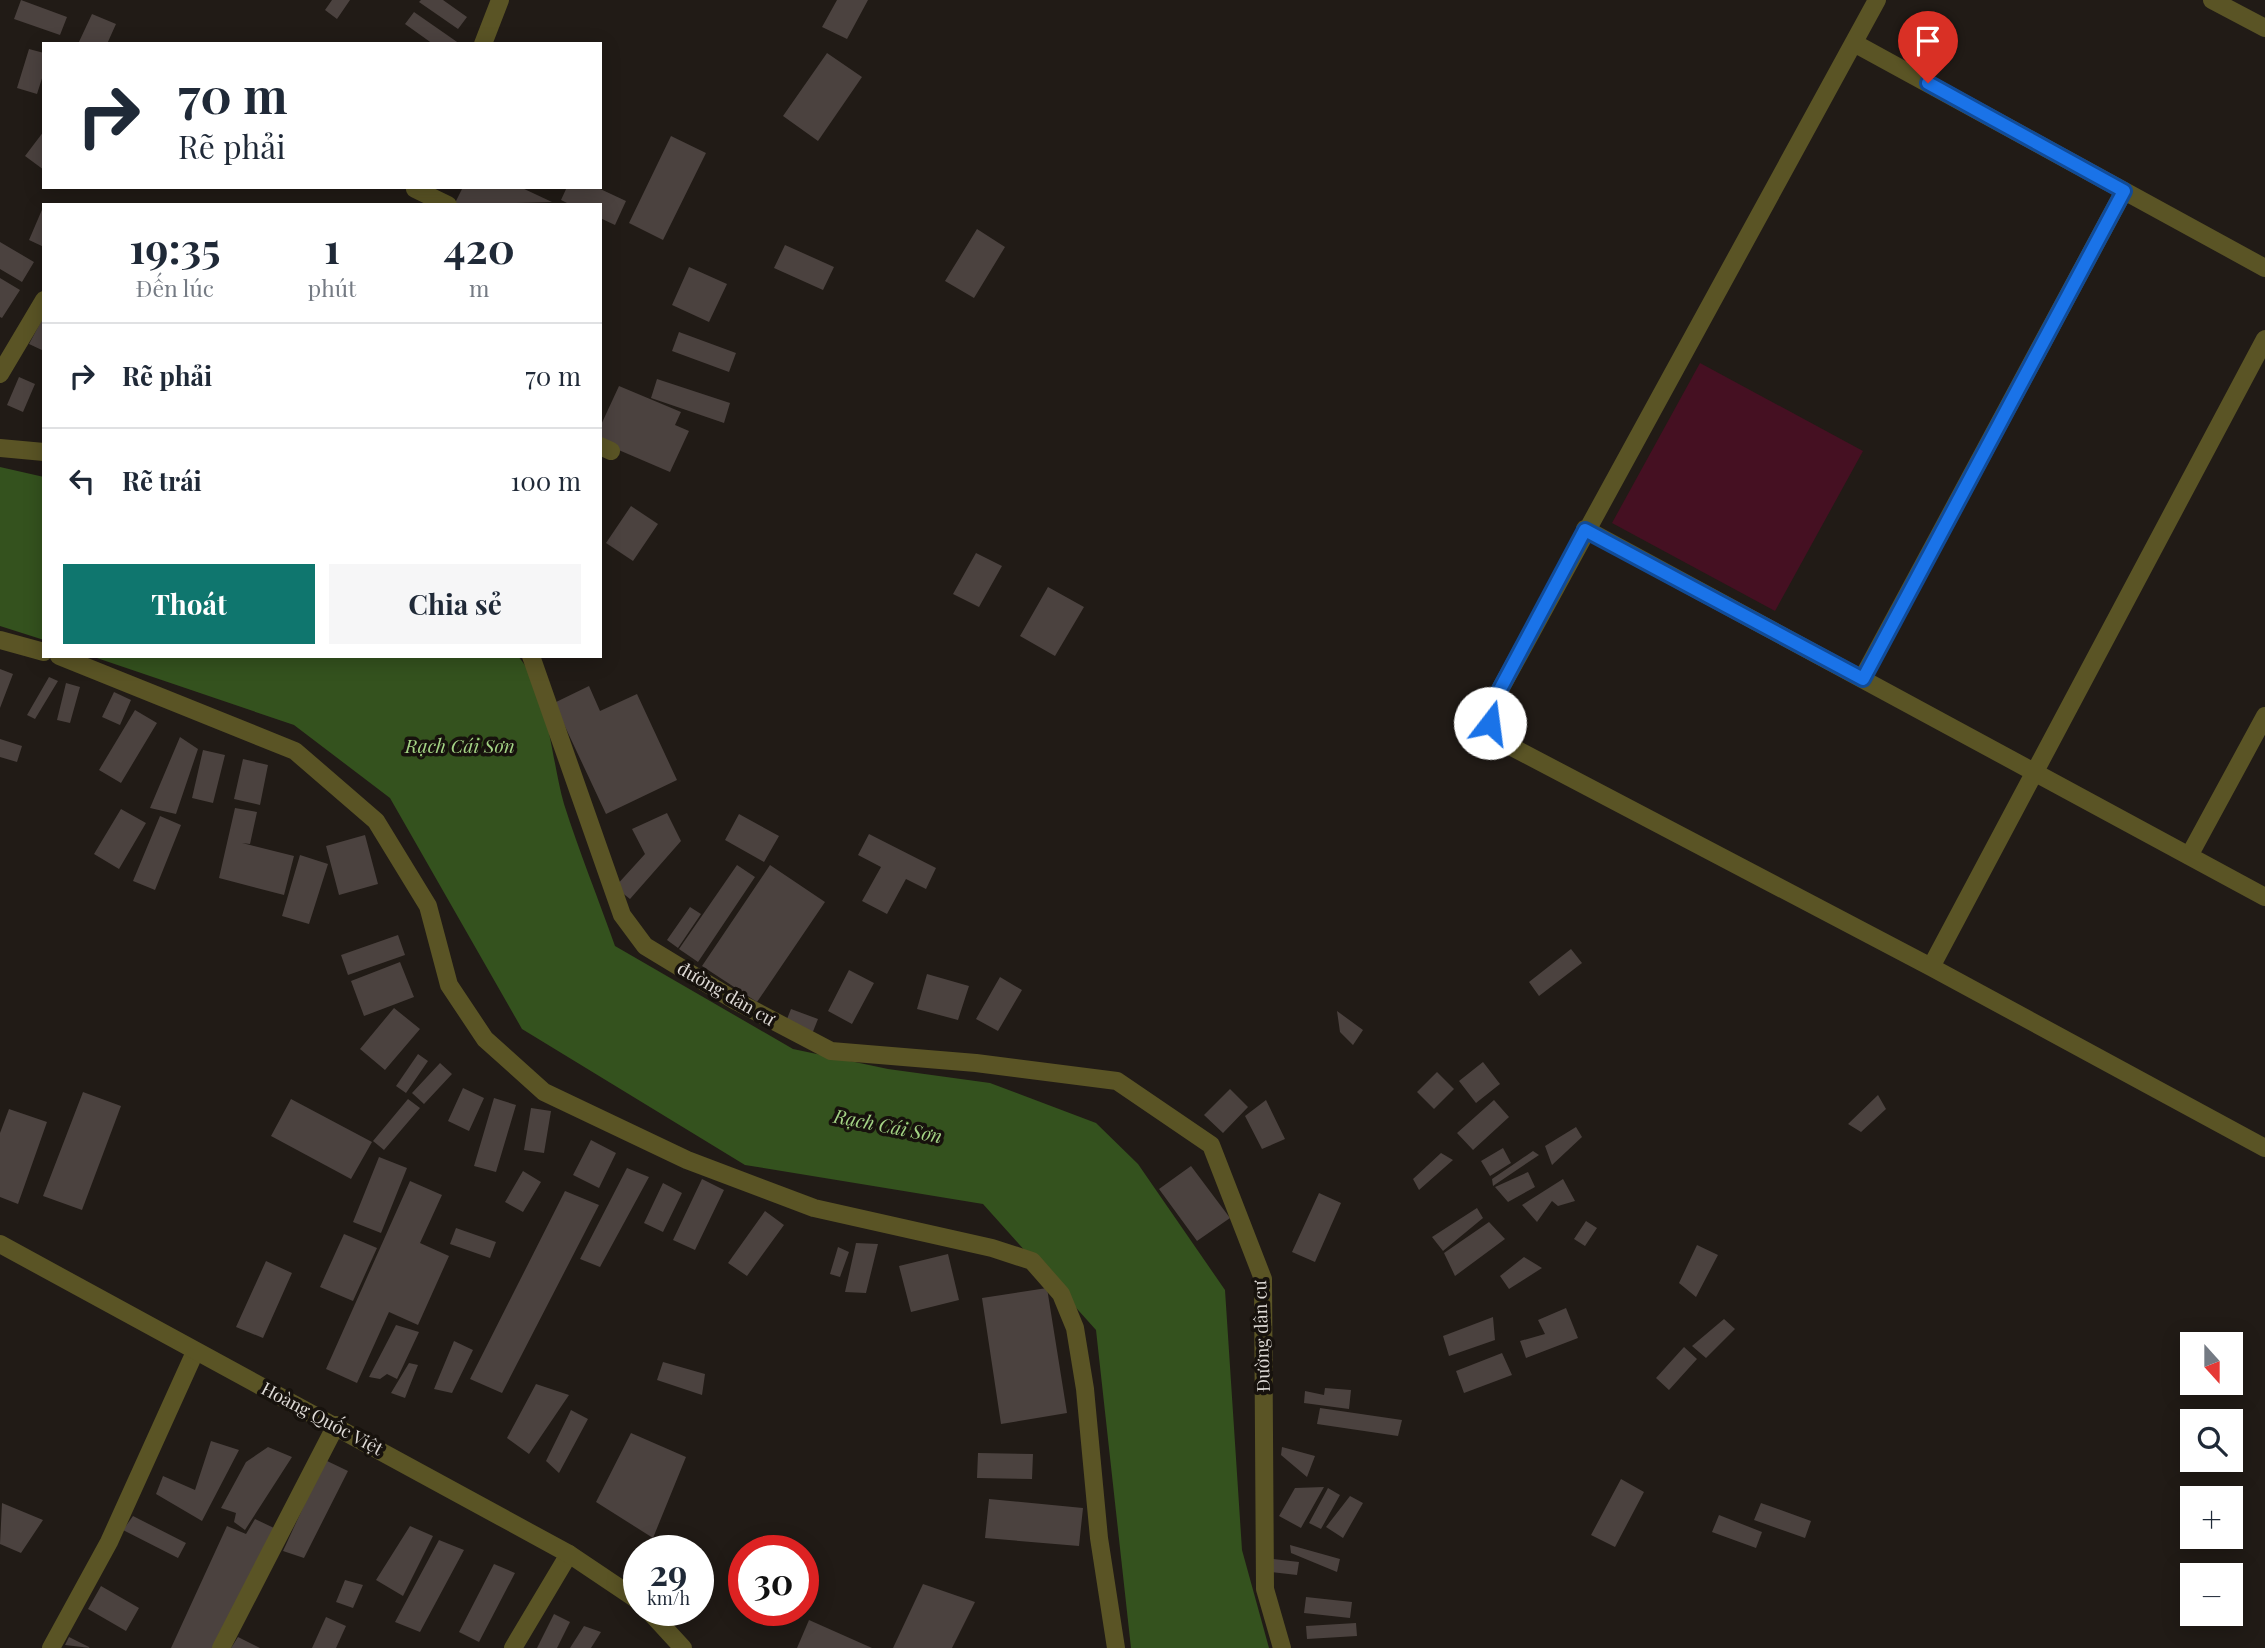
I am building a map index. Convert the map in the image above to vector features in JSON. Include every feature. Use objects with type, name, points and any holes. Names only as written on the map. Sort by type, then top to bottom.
[{"type":"street","points":[[484,42],[500,0]]},
{"type":"street","points":[[1877,0],[1585,530],[1490,708],[1490,723],[1508,745],[1931,967],[2265,1148]]},
{"type":"street","points":[[2212,0],[2265,28]]},
{"type":"street","points":[[1854,43],[2265,268]]},
{"type":"street","points":[[1863,679],[2124,191]]},
{"type":"street","points":[[413,194],[442,203]]},
{"type":"street","points":[[0,374],[42,303]]},
{"type":"street","points":[[1931,967],[2265,340]]},
{"type":"street","points":[[0,448],[42,452]]},
{"type":"street","points":[[1585,530],[2265,897]]},
{"type":"street","points":[[0,640],[42,651]]},
{"type":"street","points":[[64,658],[295,751],[376,821],[428,906],[449,985],[485,1040],[544,1091],[687,1160],[814,1208],[992,1248],[1032,1261],[1060,1294],[1075,1328],[1086,1389],[1098,1538],[1116,1648]]},
{"type":"street","name":"đường dân cư","points":[[532,658],[622,915],[645,946],[734,1000],[831,1051],[976,1063],[1118,1081]]},
{"type":"street","points":[[2189,856],[2265,716]]},
{"type":"street","name":"Đường dân cư","points":[[1118,1081],[1211,1145],[1263,1279],[1265,1589],[1282,1648]]},
{"type":"street","name":"Hoàng Quốc Việt","points":[[0,1244],[569,1555],[623,1590]]},
{"type":"street","points":[[51,1648],[109,1542],[195,1352]]},
{"type":"street","points":[[220,1648],[336,1426]]},
{"type":"street","points":[[513,1648],[569,1555]]},
{"type":"street","points":[[663,1626],[683,1648]]},
{"type":"shaded area","points":[[1700,363],[1863,451],[1775,611],[1612,523]]},
{"type":"water","points":[[0,467],[42,477],[42,639],[0,626]]},
{"type":"water","name":"Rạch Cái Sơn","points":[[97,658],[519,658],[528,671],[543,707],[564,804],[615,946],[793,1049],[888,1069],[990,1083],[1096,1123],[1138,1164],[1225,1290],[1242,1550],[1269,1648],[1131,1648],[1096,1330],[983,1204],[745,1165],[522,1029],[390,798],[294,725]]},
{"type":"building","points":[[21,0],[67,17],[60,35],[14,19]]},
{"type":"building","points":[[332,0],[350,0],[337,19],[325,10]]},
{"type":"building","points":[[443,0],[467,17],[458,29],[419,2]]},
{"type":"building","points":[[837,0],[868,0],[847,39],[822,27]]},
{"type":"building","points":[[414,12],[457,42],[430,42],[405,24]]},
{"type":"building","points":[[92,14],[116,24],[108,42],[79,42]]},
{"type":"building","points":[[29,49],[42,52],[42,78],[37,94],[17,88]]},
{"type":"building","points":[[827,53],[862,77],[818,141],[783,116]]},
{"type":"building","points":[[42,134],[42,169],[25,156]]},
{"type":"building","points":[[671,136],[706,153],[663,240],[629,223]]},
{"type":"building","points":[[462,189],[524,189],[552,202],[519,203],[455,203]]},
{"type":"building","points":[[566,189],[600,189],[626,201],[615,225],[602,219],[602,203],[567,203],[561,200]]},
{"type":"building","points":[[42,210],[42,246],[29,240]]},
{"type":"building","points":[[977,229],[1005,247],[974,298],[945,281]]},
{"type":"building","points":[[0,242],[34,262],[22,282],[0,269]]},
{"type":"building","points":[[785,245],[834,267],[823,290],[774,268]]},
{"type":"building","points":[[689,267],[727,284],[709,322],[672,305]]},
{"type":"building","points":[[0,278],[20,290],[2,318],[0,317]]},
{"type":"building","points":[[42,320],[42,350],[29,344]]},
{"type":"building","points":[[679,332],[736,353],[729,372],[672,351]]},
{"type":"building","points":[[19,377],[35,384],[23,412],[7,405]]},
{"type":"building","points":[[657,379],[730,403],[724,423],[651,398]]},
{"type":"building","points":[[619,386],[681,412],[675,425],[689,431],[670,472],[602,443],[602,423]]},
{"type":"building","points":[[631,506],[658,524],[633,561],[606,543]]},
{"type":"building","points":[[976,553],[1002,566],[979,607],[953,594]]},
{"type":"building","points":[[1048,587],[1084,607],[1055,656],[1020,636]]},
{"type":"building","points":[[0,669],[13,674],[0,708]]},
{"type":"building","points":[[49,677],[58,681],[35,719],[27,715]]},
{"type":"building","points":[[66,683],[80,687],[70,723],[57,720]]},
{"type":"building","points":[[589,686],[600,711],[637,694],[677,780],[606,814],[554,703]]},
{"type":"building","points":[[114,692],[131,700],[120,725],[102,717]]},
{"type":"building","points":[[135,710],[157,723],[121,783],[99,770]]},
{"type":"building","points":[[180,737],[198,749],[176,814],[150,808]]},
{"type":"building","points":[[0,739],[22,746],[17,762],[0,757]]},
{"type":"building","points":[[203,750],[225,755],[213,803],[192,798]]},
{"type":"building","points":[[243,759],[268,765],[260,805],[234,799]]},
{"type":"building","points":[[235,808],[257,812],[250,844],[242,843],[294,856],[284,895],[219,878]]},
{"type":"building","points":[[121,809],[146,823],[119,869],[94,854]]},
{"type":"building","points":[[667,813],[681,841],[630,899],[615,887],[645,854],[632,829]]},
{"type":"building","points":[[739,814],[779,836],[764,862],[725,840]]},
{"type":"building","points":[[160,816],[181,825],[155,890],[133,881]]},
{"type":"building","points":[[869,834],[936,868],[926,889],[906,879],[887,914],[862,901],[881,867],[858,855]]},
{"type":"building","points":[[365,835],[378,884],[339,895],[326,846]]},
{"type":"building","points":[[300,855],[328,864],[309,924],[282,916]]},
{"type":"building","points":[[737,865],[755,877],[698,962],[679,949]]},
{"type":"building","points":[[770,865],[825,902],[757,1002],[702,966]]},
{"type":"building","points":[[690,907],[701,914],[678,948],[667,940]]},
{"type":"building","points":[[398,935],[405,955],[348,975],[341,955]]},
{"type":"building","points":[[1571,949],[1582,963],[1539,996],[1529,982]]},
{"type":"building","points":[[400,962],[414,997],[364,1016],[351,981]]},
{"type":"building","points":[[849,970],[874,983],[852,1024],[828,1011]]},
{"type":"building","points":[[927,974],[969,986],[958,1020],[917,1009]]},
{"type":"building","points":[[1000,977],[1022,990],[998,1031],[976,1019]]},
{"type":"building","points":[[394,1008],[420,1029],[385,1070],[360,1049]]},
{"type":"building","points":[[791,1009],[818,1019],[812,1034],[785,1024]]},
{"type":"building","points":[[1337,1011],[1363,1030],[1353,1045],[1340,1032]]},
{"type":"building","points":[[418,1054],[428,1061],[406,1093],[396,1086]]},
{"type":"building","points":[[1483,1062],[1500,1084],[1476,1103],[1459,1081]]},
{"type":"building","points":[[440,1063],[452,1074],[424,1104],[412,1093]]},
{"type":"building","points":[[1437,1072],[1454,1089],[1434,1109],[1417,1092]]},
{"type":"building","points":[[463,1088],[484,1098],[469,1131],[448,1121]]},
{"type":"building","points":[[1230,1089],[1248,1107],[1223,1133],[1204,1115]]},
{"type":"building","points":[[83,1092],[121,1106],[82,1210],[43,1196]]},
{"type":"building","points":[[1878,1095],[1886,1109],[1861,1132],[1848,1124]]},
{"type":"building","points":[[494,1098],[516,1105],[496,1172],[474,1166]]},
{"type":"building","points":[[291,1099],[372,1142],[351,1179],[271,1136]]},
{"type":"building","points":[[408,1099],[420,1108],[384,1150],[373,1141]]},
{"type":"building","points":[[1266,1100],[1285,1139],[1262,1149],[1245,1116]]},
{"type":"building","points":[[1494,1100],[1509,1117],[1473,1150],[1457,1133]]},
{"type":"building","points":[[531,1108],[551,1111],[544,1153],[524,1150]]},
{"type":"building","points":[[9,1109],[47,1122],[18,1204],[0,1197],[0,1133]]},
{"type":"building","points":[[1576,1127],[1582,1137],[1552,1165],[1545,1146]]},
{"type":"building","points":[[591,1140],[616,1153],[599,1188],[573,1175]]},
{"type":"building","points":[[1503,1148],[1511,1163],[1490,1176],[1481,1161]]},
{"type":"building","points":[[1533,1151],[1539,1155],[1493,1186],[1492,1179]]},
{"type":"building","points":[[1441,1153],[1453,1160],[1419,1190],[1413,1179]]},
{"type":"building","points":[[379,1157],[407,1168],[381,1233],[353,1222]]},
{"type":"building","points":[[1191,1166],[1230,1218],[1197,1241],[1159,1189]]},
{"type":"building","points":[[627,1168],[649,1177],[600,1267],[580,1259]]},
{"type":"building","points":[[523,1171],[541,1182],[523,1212],[505,1202]]},
{"type":"building","points":[[1528,1172],[1535,1187],[1508,1202],[1495,1187]]},
{"type":"building","points":[[702,1179],[724,1190],[695,1250],[673,1240]]},
{"type":"building","points":[[1563,1179],[1575,1201],[1558,1206],[1552,1201],[1537,1222],[1522,1205]]},
{"type":"building","points":[[410,1181],[442,1195],[420,1243],[449,1256],[418,1325],[389,1312],[357,1383],[326,1369]]},
{"type":"building","points":[[663,1183],[682,1193],[663,1232],[644,1223]]},
{"type":"building","points":[[565,1191],[599,1205],[502,1393],[470,1379]]},
{"type":"building","points":[[1319,1193],[1341,1203],[1315,1262],[1292,1252]]},
{"type":"building","points":[[1477,1208],[1483,1218],[1443,1251],[1432,1237]]},
{"type":"building","points":[[765,1211],[784,1225],[747,1276],[728,1263]]},
{"type":"building","points":[[1586,1221],[1597,1228],[1585,1246],[1574,1239]]},
{"type":"building","points":[[1489,1222],[1505,1239],[1455,1276],[1444,1253]]},
{"type":"building","points":[[456,1228],[496,1242],[490,1258],[450,1244]]},
{"type":"building","points":[[344,1234],[377,1248],[353,1301],[320,1287]]},
{"type":"building","points":[[856,1243],[878,1244],[866,1293],[845,1292]]},
{"type":"building","points":[[1697,1245],[1718,1255],[1696,1297],[1679,1283]]},
{"type":"building","points":[[838,1247],[849,1252],[840,1277],[830,1274]]},
{"type":"building","points":[[948,1254],[959,1300],[911,1312],[899,1266]]},
{"type":"building","points":[[1524,1257],[1542,1268],[1509,1289],[1500,1276]]},
{"type":"building","points":[[266,1261],[292,1273],[263,1338],[236,1327]]},
{"type":"building","points":[[1047,1288],[1067,1413],[1001,1424],[982,1298]]},
{"type":"building","points":[[1566,1308],[1578,1338],[1526,1358],[1520,1341],[1545,1334],[1538,1320]]},
{"type":"building","points":[[1493,1317],[1495,1340],[1449,1356],[1443,1336]]},
{"type":"building","points":[[1724,1319],[1735,1329],[1706,1358],[1692,1346]]},
{"type":"building","points":[[396,1325],[419,1332],[397,1379],[387,1374],[380,1379],[369,1377]]},
{"type":"building","points":[[454,1341],[473,1350],[452,1393],[434,1389]]},
{"type":"building","points":[[1684,1347],[1697,1359],[1669,1390],[1656,1378]]},
{"type":"building","points":[[1502,1353],[1512,1375],[1464,1393],[1456,1371]]},
{"type":"building","points":[[663,1362],[705,1374],[702,1395],[657,1380]]},
{"type":"building","points":[[409,1363],[418,1365],[405,1398],[391,1393]]},
{"type":"building","points":[[536,1384],[569,1395],[529,1454],[507,1438]]},
{"type":"building","points":[[1325,1388],[1351,1390],[1349,1409],[1304,1403],[1305,1391],[1324,1395]]},
{"type":"building","points":[[1320,1408],[1402,1420],[1398,1436],[1317,1424]]},
{"type":"building","points":[[571,1410],[588,1419],[559,1473],[546,1461]]},
{"type":"building","points":[[631,1433],[686,1457],[654,1535],[648,1535],[596,1502]]},
{"type":"building","points":[[211,1441],[239,1450],[202,1521],[156,1494],[163,1476],[195,1490]]},
{"type":"building","points":[[268,1447],[292,1457],[245,1530],[234,1522],[236,1513],[221,1508],[246,1462]]},
{"type":"building","points":[[1282,1447],[1315,1456],[1307,1477],[1281,1455]]},
{"type":"building","points":[[978,1453],[1033,1454],[1032,1479],[977,1478]]},
{"type":"building","points":[[325,1460],[348,1471],[304,1558],[283,1551]]},
{"type":"building","points":[[1621,1479],[1644,1492],[1615,1547],[1591,1535]]},
{"type":"building","points":[[1324,1487],[1301,1528],[1279,1516],[1295,1488]]},
{"type":"building","points":[[1328,1488],[1340,1495],[1321,1529],[1309,1523]]},
{"type":"building","points":[[1350,1496],[1363,1503],[1343,1538],[1326,1527]]},
{"type":"building","points":[[989,1499],[1083,1508],[1079,1546],[985,1538]]},
{"type":"building","points":[[2,1503],[43,1520],[21,1553],[0,1544]]},
{"type":"building","points":[[1761,1503],[1811,1521],[1805,1538],[1754,1520]]},
{"type":"building","points":[[1719,1515],[1762,1532],[1756,1548],[1712,1532]]},
{"type":"building","points":[[133,1516],[186,1543],[178,1558],[123,1530]]},
{"type":"building","points":[[255,1519],[274,1528],[213,1648],[171,1648],[227,1526],[246,1534]]},
{"type":"building","points":[[410,1526],[433,1536],[403,1596],[376,1580]]},
{"type":"building","points":[[439,1540],[464,1550],[420,1632],[395,1622]]},
{"type":"building","points":[[1290,1545],[1340,1559],[1337,1572],[1291,1553]]},
{"type":"building","points":[[1273,1559],[1299,1562],[1297,1575],[1271,1572]]},
{"type":"building","points":[[494,1564],[515,1573],[479,1642],[459,1632]]},
{"type":"building","points":[[345,1580],[363,1585],[353,1608],[336,1602]]},
{"type":"building","points":[[923,1584],[975,1602],[952,1648],[893,1648]]},
{"type":"building","points":[[101,1586],[139,1608],[126,1631],[88,1609]]},
{"type":"building","points":[[1306,1597],[1352,1602],[1350,1618],[1304,1613]]},
{"type":"building","points":[[554,1614],[570,1622],[557,1648],[537,1648]]},
{"type":"building","points":[[326,1617],[346,1626],[336,1648],[312,1648]]},
{"type":"building","points":[[1356,1623],[1357,1636],[1307,1639],[1306,1626]]},
{"type":"building","points":[[819,1624],[872,1648],[797,1648],[806,1626]]},
{"type":"building","points":[[584,1626],[601,1632],[591,1648],[570,1648]]},
{"type":"building","points":[[69,1637],[91,1648],[65,1645]]},
{"type":"building","points":[[238,1637],[260,1648],[231,1648]]},
{"type":"route","points":[[1490,723],[1490,708],[1585,530],[1863,679],[2124,191],[1928,83]]}]
